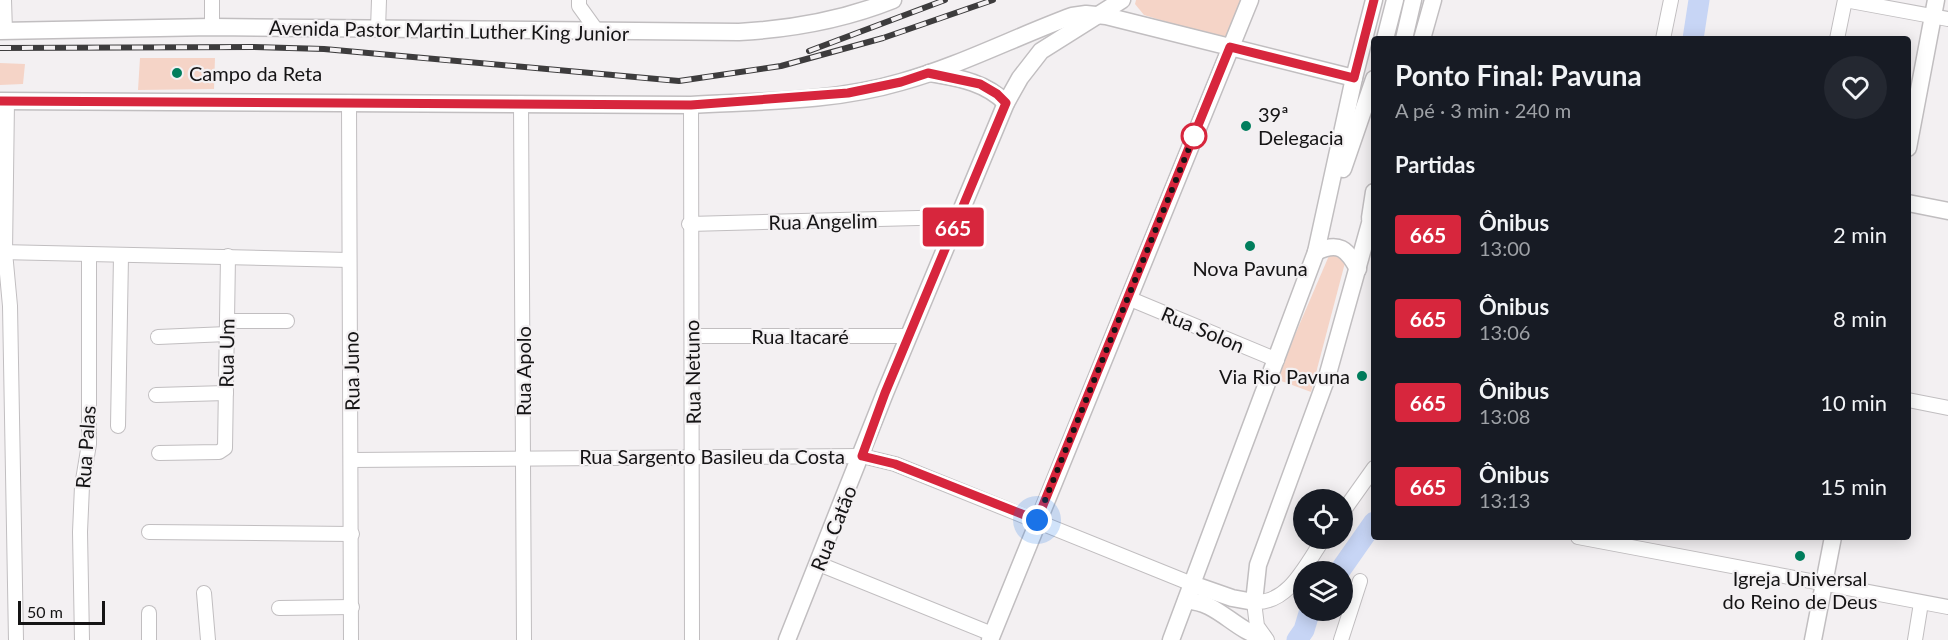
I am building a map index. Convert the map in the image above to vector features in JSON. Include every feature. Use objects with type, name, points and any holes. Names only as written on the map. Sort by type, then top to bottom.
[{"type":"main road","name":"Avenida Pastor Martin Luther King Junior","points":[[2,31],[212,27],[572,31],[778,30],[824,22],[893,0]]},
{"type":"main road","points":[[1098,15],[1122,0]]},
{"type":"main road","points":[[991,637],[1250,0]]},
{"type":"main road","points":[[1171,640],[1316,252],[1354,78],[1374,0]]},
{"type":"main road","points":[[1386,36],[1395,0]]},
{"type":"main road","points":[[1405,36],[1413,0]]},
{"type":"main road","points":[[1423,36],[1433,0]]},
{"type":"main road","points":[[1911,135],[1939,12]]},
{"type":"main road","points":[[3,101],[691,105],[848,93],[901,82],[928,73],[1072,16],[1098,15],[1354,78]]},
{"type":"main road","name":"Rua Catão","points":[[787,640],[957,218],[1006,103],[1020,78],[1041,51],[1098,15]]},
{"type":"main road","points":[[928,73],[980,84],[997,94],[1006,103]]},
{"type":"main road","points":[[1324,218],[1371,87]]},
{"type":"main road","points":[[1911,204],[1948,211]]},
{"type":"main road","points":[[1192,584],[1232,598],[1254,602],[1258,565],[1327,377],[1371,221]]},
{"type":"main road","points":[[1316,252],[1329,247],[1342,247],[1349,252],[1358,269]]},
{"type":"main road","points":[[1813,640],[1832,540]]},
{"type":"main road","points":[[1186,601],[1203,604],[1251,633],[1265,638]]},
{"type":"street","points":[[2,31],[4,0]]},
{"type":"street","points":[[212,0],[212,27]]},
{"type":"street","points":[[378,29],[379,0]]},
{"type":"street","points":[[1664,36],[1671,0]]},
{"type":"street","points":[[1838,36],[1845,0],[1939,12]]},
{"type":"street","points":[[579,3],[597,31]]},
{"type":"street","points":[[572,31],[579,3]]},
{"type":"street","points":[[3,101],[2,252],[10,306],[16,640]]},
{"type":"street","name":"Rua Juno","points":[[349,102],[351,640]]},
{"type":"street","name":"Rua Apolo","points":[[521,103],[524,640]]},
{"type":"street","name":"Rua Netuno","points":[[691,105],[689,224],[693,456],[692,640]]},
{"type":"street","name":"Rua Angelim","points":[[689,224],[957,218]]},
{"type":"street","points":[[2,252],[349,260]]},
{"type":"street","name":"Rua Palas","points":[[82,640],[80,532],[82,486],[89,444],[89,255]]},
{"type":"street","points":[[118,426],[122,256]]},
{"type":"street","name":"Rua Um","points":[[159,453],[224,450],[228,256]]},
{"type":"street","name":"Rua Solon","points":[[1128,298],[1277,360]]},
{"type":"street","points":[[158,337],[287,321]]},
{"type":"street","name":"Rua Itacaré","points":[[692,336],[909,336]]},
{"type":"street","points":[[156,395],[226,393]]},
{"type":"street","points":[[1911,401],[1948,408]]},
{"type":"street","name":"Rua Sargento Basileu da Costa","points":[[352,460],[862,456],[895,464],[1192,584]]},
{"type":"street","points":[[1353,498],[1371,472]]},
{"type":"street","points":[[149,532],[352,534]]},
{"type":"street","points":[[1613,540],[1648,543],[1823,585],[1948,607]]},
{"type":"street","points":[[1265,638],[1257,626],[1254,602],[1270,601],[1283,594],[1316,549]]},
{"type":"street","points":[[819,564],[991,637]]},
{"type":"street","points":[[1341,640],[1360,581]]},
{"type":"street","points":[[204,592],[208,640]]},
{"type":"street","points":[[1915,640],[1922,603]]},
{"type":"street","points":[[279,608],[352,607]]},
{"type":"street","points":[[148,613],[149,640]]},
{"type":"shaded area","points":[[1136,0],[1244,0],[1229,41],[1144,15],[1135,4]]},
{"type":"shaded area","name":"Campo da Reta","points":[[140,58],[215,58],[214,89],[138,90]]},
{"type":"shaded area","points":[[0,63],[25,64],[23,84],[0,85]]},
{"type":"shaded area","points":[[1331,251],[1346,259],[1311,392],[1276,379]]},
{"type":"waterway","points":[[1693,36],[1699,0]]},
{"type":"waterway","points":[[1347,561],[1371,526]]},
{"type":"waterway","points":[[1297,640],[1307,621]]},
{"type":"railway","points":[[809,51],[945,0]]},
{"type":"railway","points":[[0,48],[324,49],[679,81],[781,66],[883,38],[993,0]]},
{"type":"bus line","name":"665","points":[[0,101],[691,105],[802,99],[848,93],[878,88],[928,73],[980,84],[989,88],[1006,103],[885,393],[862,456],[895,464],[1037,520],[1230,47],[1354,78],[1374,0]]},
{"type":"place","name":"Campo da Reta","points":[[177,73]]},
{"type":"place","name":"39ª Delegacia","points":[[1246,126]]},
{"type":"place","name":"Nova Pavuna","points":[[1250,246]]},
{"type":"place","name":"Via Rio Pavuna","points":[[1362,376]]},
{"type":"place","name":"Igreja Universal do Reino de Deus","points":[[1800,556]]},
{"type":"route","points":[[1037,520],[1194,136]]}]
